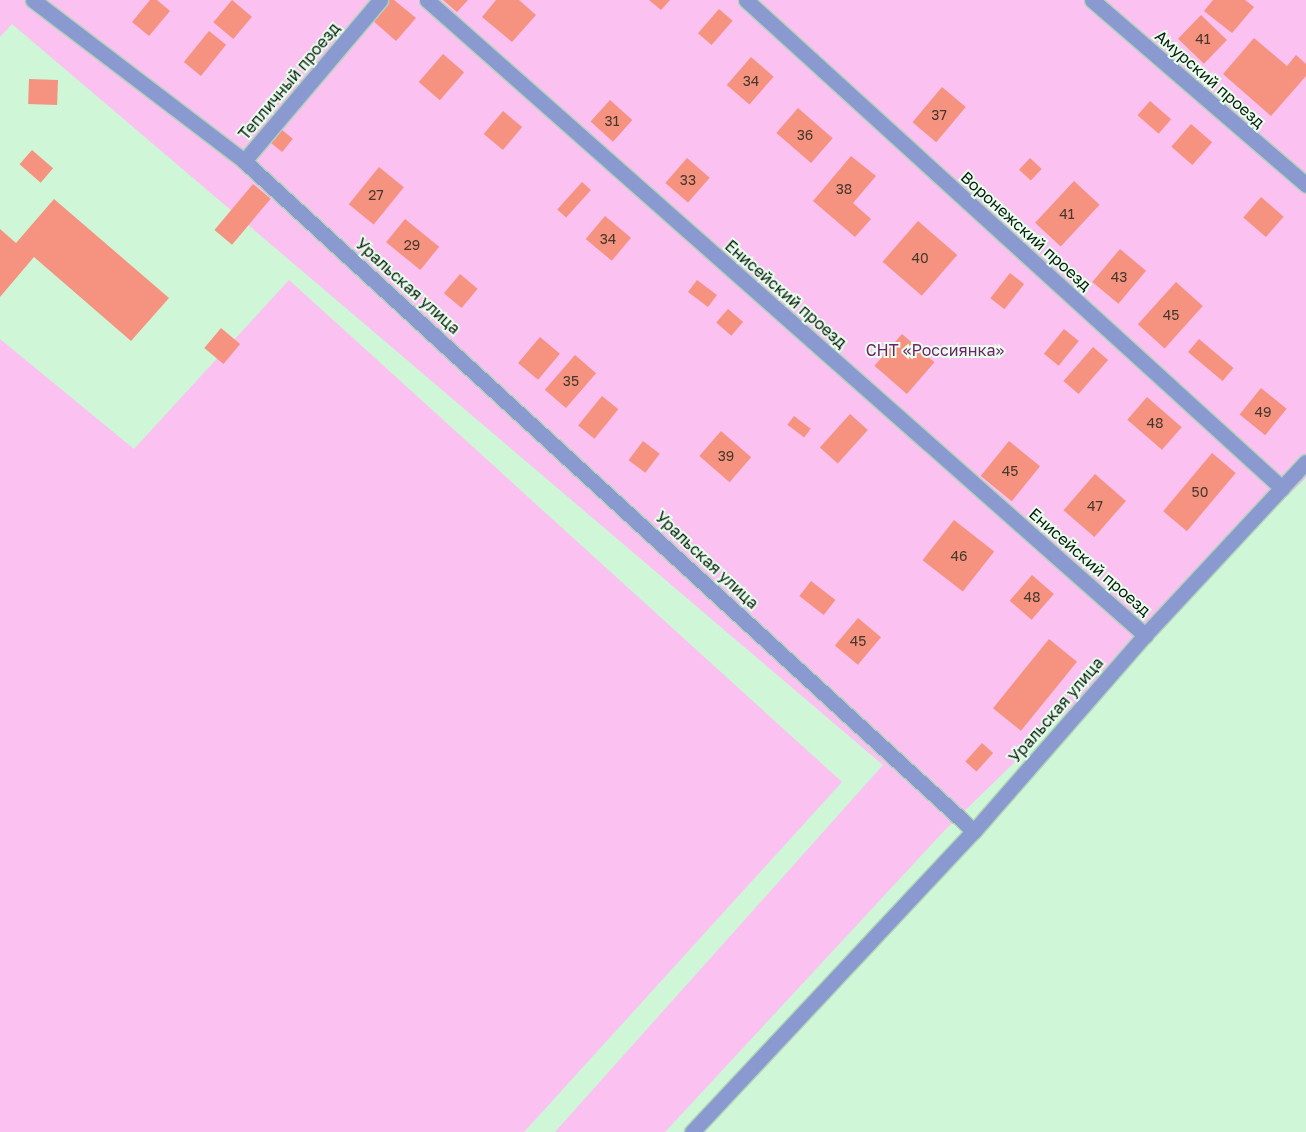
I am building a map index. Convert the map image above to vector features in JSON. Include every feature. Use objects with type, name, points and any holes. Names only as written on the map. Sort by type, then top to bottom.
[{"type":"lane","name":"Уральская улица","points":[[33,0],[244,161],[974,831],[1145,635],[1306,462]]},
{"type":"lane","name":"Тепличный проезд","points":[[244,161],[380,0]]},
{"type":"lane","name":"Енисейский проезд","points":[[426,0],[1145,635]]},
{"type":"lane","name":"Воронежский проезд","points":[[746,0],[1282,488]]},
{"type":"lane","name":"Амурский проезд","points":[[1092,0],[1306,185]]},
{"type":"lane","points":[[692,1132],[974,831]]},
{"type":"green space","name":"СНТ «Россиянка»","points":[[0,0],[1306,0],[1306,478],[944,831],[665,1132],[555,1132],[883,765],[12,24],[0,37]]},
{"type":"green space","points":[[289,280],[842,782],[524,1132],[0,1132],[0,339],[134,449]]},
{"type":"building","points":[[150,0],[157,0],[170,11],[149,36],[132,22]]},
{"type":"building","points":[[232,0],[252,17],[233,39],[213,22]]},
{"type":"building","points":[[387,0],[394,0],[416,18],[396,41],[371,19]]},
{"type":"building","points":[[443,0],[468,0],[457,12]]},
{"type":"building","points":[[496,0],[519,0],[536,15],[512,42],[482,17]]},
{"type":"building","points":[[649,0],[670,0],[661,10]]},
{"type":"building","points":[[1213,0],[1245,0],[1254,7],[1232,33],[1204,11]]},
{"type":"building","points":[[719,9],[733,21],[712,45],[698,33]]},
{"type":"building","points":[[1201,15],[1227,40],[1204,64],[1178,39]]},
{"type":"building","points":[[209,31],[226,45],[201,76],[184,62]]},
{"type":"building","points":[[1254,38],[1287,66],[1296,55],[1306,64],[1306,76],[1271,116],[1223,74]]},
{"type":"building","points":[[443,54],[464,72],[440,100],[419,82]]},
{"type":"building","points":[[751,57],[774,77],[749,105],[727,85]]},
{"type":"building","points":[[29,79],[58,80],[57,105],[28,104]]},
{"type":"building","points":[[942,87],[966,107],[936,142],[912,122]]},
{"type":"building","points":[[610,100],[632,120],[613,142],[591,122]]},
{"type":"building","points":[[1150,101],[1171,119],[1159,134],[1138,115]]},
{"type":"building","points":[[798,108],[833,138],[811,163],[776,133]]},
{"type":"building","points":[[503,111],[522,127],[503,150],[484,134]]},
{"type":"building","points":[[1191,124],[1212,142],[1192,165],[1171,147]]},
{"type":"building","points":[[282,130],[293,139],[282,152],[271,143]]},
{"type":"building","points":[[32,150],[53,168],[41,183],[20,164]]},
{"type":"building","points":[[851,156],[876,176],[853,203],[871,219],[855,237],[813,201]]},
{"type":"building","points":[[687,158],[710,178],[688,203],[665,183]]},
{"type":"building","points":[[1030,158],[1042,169],[1031,181],[1019,170]]},
{"type":"building","points":[[379,167],[404,187],[374,224],[349,204]]},
{"type":"building","points":[[1074,181],[1100,205],[1061,247],[1035,223]]},
{"type":"building","points":[[582,182],[591,190],[566,218],[557,209]]},
{"type":"building","points":[[253,184],[271,199],[232,245],[214,230]]},
{"type":"building","points":[[1261,197],[1284,217],[1266,237],[1243,217]]},
{"type":"building","points":[[54,199],[169,298],[131,341],[34,257],[0,297],[0,229],[16,243]]},
{"type":"building","points":[[605,216],[631,238],[612,261],[586,239]]},
{"type":"building","points":[[405,219],[439,247],[420,270],[386,242]]},
{"type":"building","points":[[918,221],[957,255],[922,296],[883,262]]},
{"type":"building","points":[[1120,249],[1146,271],[1118,304],[1092,282]]},
{"type":"building","points":[[1010,273],[1024,284],[1004,309],[990,298]]},
{"type":"building","points":[[460,274],[478,289],[462,308],[444,293]]},
{"type":"building","points":[[697,280],[717,295],[708,307],[688,292]]},
{"type":"building","points":[[1176,282],[1203,306],[1165,348],[1138,324]]},
{"type":"building","points":[[728,309],[743,322],[731,336],[716,323]]},
{"type":"building","points":[[221,328],[240,344],[223,364],[204,348]]},
{"type":"building","points":[[1064,329],[1079,341],[1059,366],[1044,354]]},
{"type":"building","points":[[902,334],[934,362],[907,394],[874,366]]},
{"type":"building","points":[[540,337],[560,354],[538,380],[518,363]]},
{"type":"building","points":[[1199,339],[1233,368],[1223,381],[1188,352]]},
{"type":"building","points":[[1093,347],[1108,360],[1079,394],[1063,381]]},
{"type":"building","points":[[575,355],[596,373],[566,408],[545,390]]},
{"type":"building","points":[[1261,388],[1287,409],[1265,435],[1240,414]]},
{"type":"building","points":[[602,396],[618,409],[594,439],[578,426]]},
{"type":"building","points":[[1147,397],[1182,427],[1162,450],[1127,420]]},
{"type":"building","points":[[850,414],[868,430],[838,464],[820,447]]},
{"type":"building","points":[[794,416],[811,429],[804,437],[787,425]]},
{"type":"building","points":[[721,431],[751,457],[730,482],[699,456]]},
{"type":"building","points":[[643,441],[660,454],[645,473],[629,460]]},
{"type":"building","points":[[1009,441],[1040,466],[1012,501],[981,476]]},
{"type":"building","points":[[1212,453],[1236,473],[1187,531],[1163,511]]},
{"type":"building","points":[[1095,474],[1126,501],[1094,537],[1064,510]]},
{"type":"building","points":[[954,520],[994,551],[963,592],[923,560]]},
{"type":"building","points":[[1032,575],[1054,594],[1032,620],[1010,601]]},
{"type":"building","points":[[811,581],[835,600],[824,615],[799,596]]},
{"type":"building","points":[[858,618],[881,637],[858,665],[835,646]]},
{"type":"building","points":[[1049,639],[1077,662],[1021,731],[993,708]]},
{"type":"building","points":[[982,743],[993,753],[976,772],[965,762]]}]
